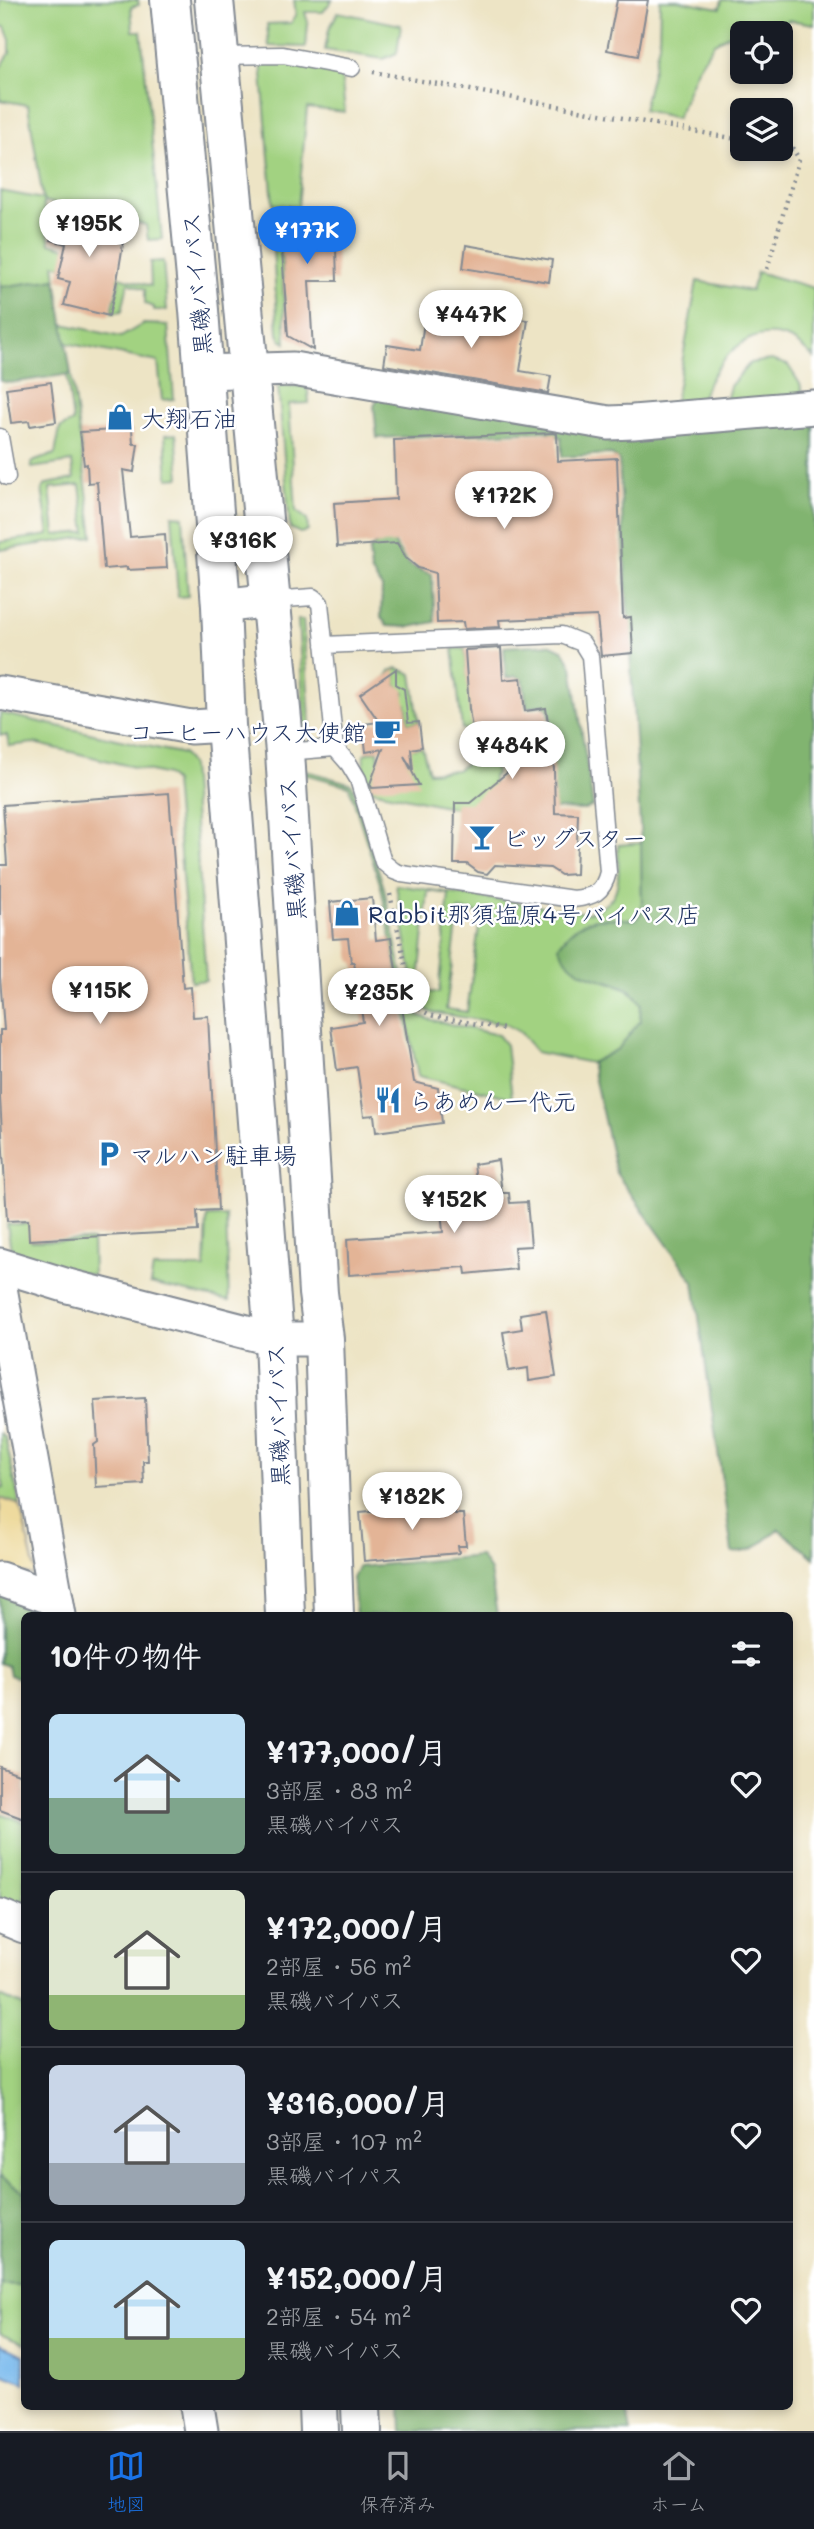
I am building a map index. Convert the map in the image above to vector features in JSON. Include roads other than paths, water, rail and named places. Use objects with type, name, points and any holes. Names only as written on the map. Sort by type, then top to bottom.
[{"type":"highway","name":"黒磯バイパス","points":[[170,0],[204,372],[226,725],[274,1339],[285,1612]]},
{"type":"highway","name":"黒磯バイパス","points":[[215,0],[285,752],[318,1293],[324,1339],[334,1612]]},
{"type":"highway","points":[[318,2410],[318,2431]]},
{"type":"highway","points":[[361,2410],[362,2431]]},
{"type":"street","points":[[204,372],[293,369],[609,423],[814,407]]},
{"type":"street","points":[[220,606],[271,600]]},
{"type":"street","points":[[0,693],[191,727],[226,725]]},
{"type":"street","points":[[0,1265],[68,1286],[274,1339],[324,1339]]},
{"type":"street","points":[[0,1288],[12,1421],[58,1607]]},
{"type":"street","points":[[0,1579],[58,1607]]},
{"type":"street","points":[[0,1916],[21,1925]]},
{"type":"street","points":[[198,2410],[201,2431]]},
{"type":"lane","points":[[220,56],[283,55],[352,68]]},
{"type":"lane","points":[[0,437],[7,477]]},
{"type":"lane","points":[[271,600],[313,597],[320,603],[324,645],[335,748],[358,779],[383,862],[402,874],[573,900],[590,897],[604,886],[608,872],[590,656],[582,643],[562,635],[324,645]]},
{"type":"lane","points":[[285,752],[335,748]]},
{"type":"water","points":[[0,2345],[21,2354],[21,2382],[0,2373]]},
{"type":"place","name":"大翔石油","points":[[120,417]]},
{"type":"place","name":"コーヒーハウス大使館","points":[[387,731]]},
{"type":"place","name":"ビッグスター","points":[[482,837]]},
{"type":"place","name":"Rabbit那須塩原4号バイパス店","points":[[347,913]]},
{"type":"place","name":"らあめん一代元","points":[[388,1100]]},
{"type":"place","name":"マルハン駐車場","points":[[109,1154]]}]
